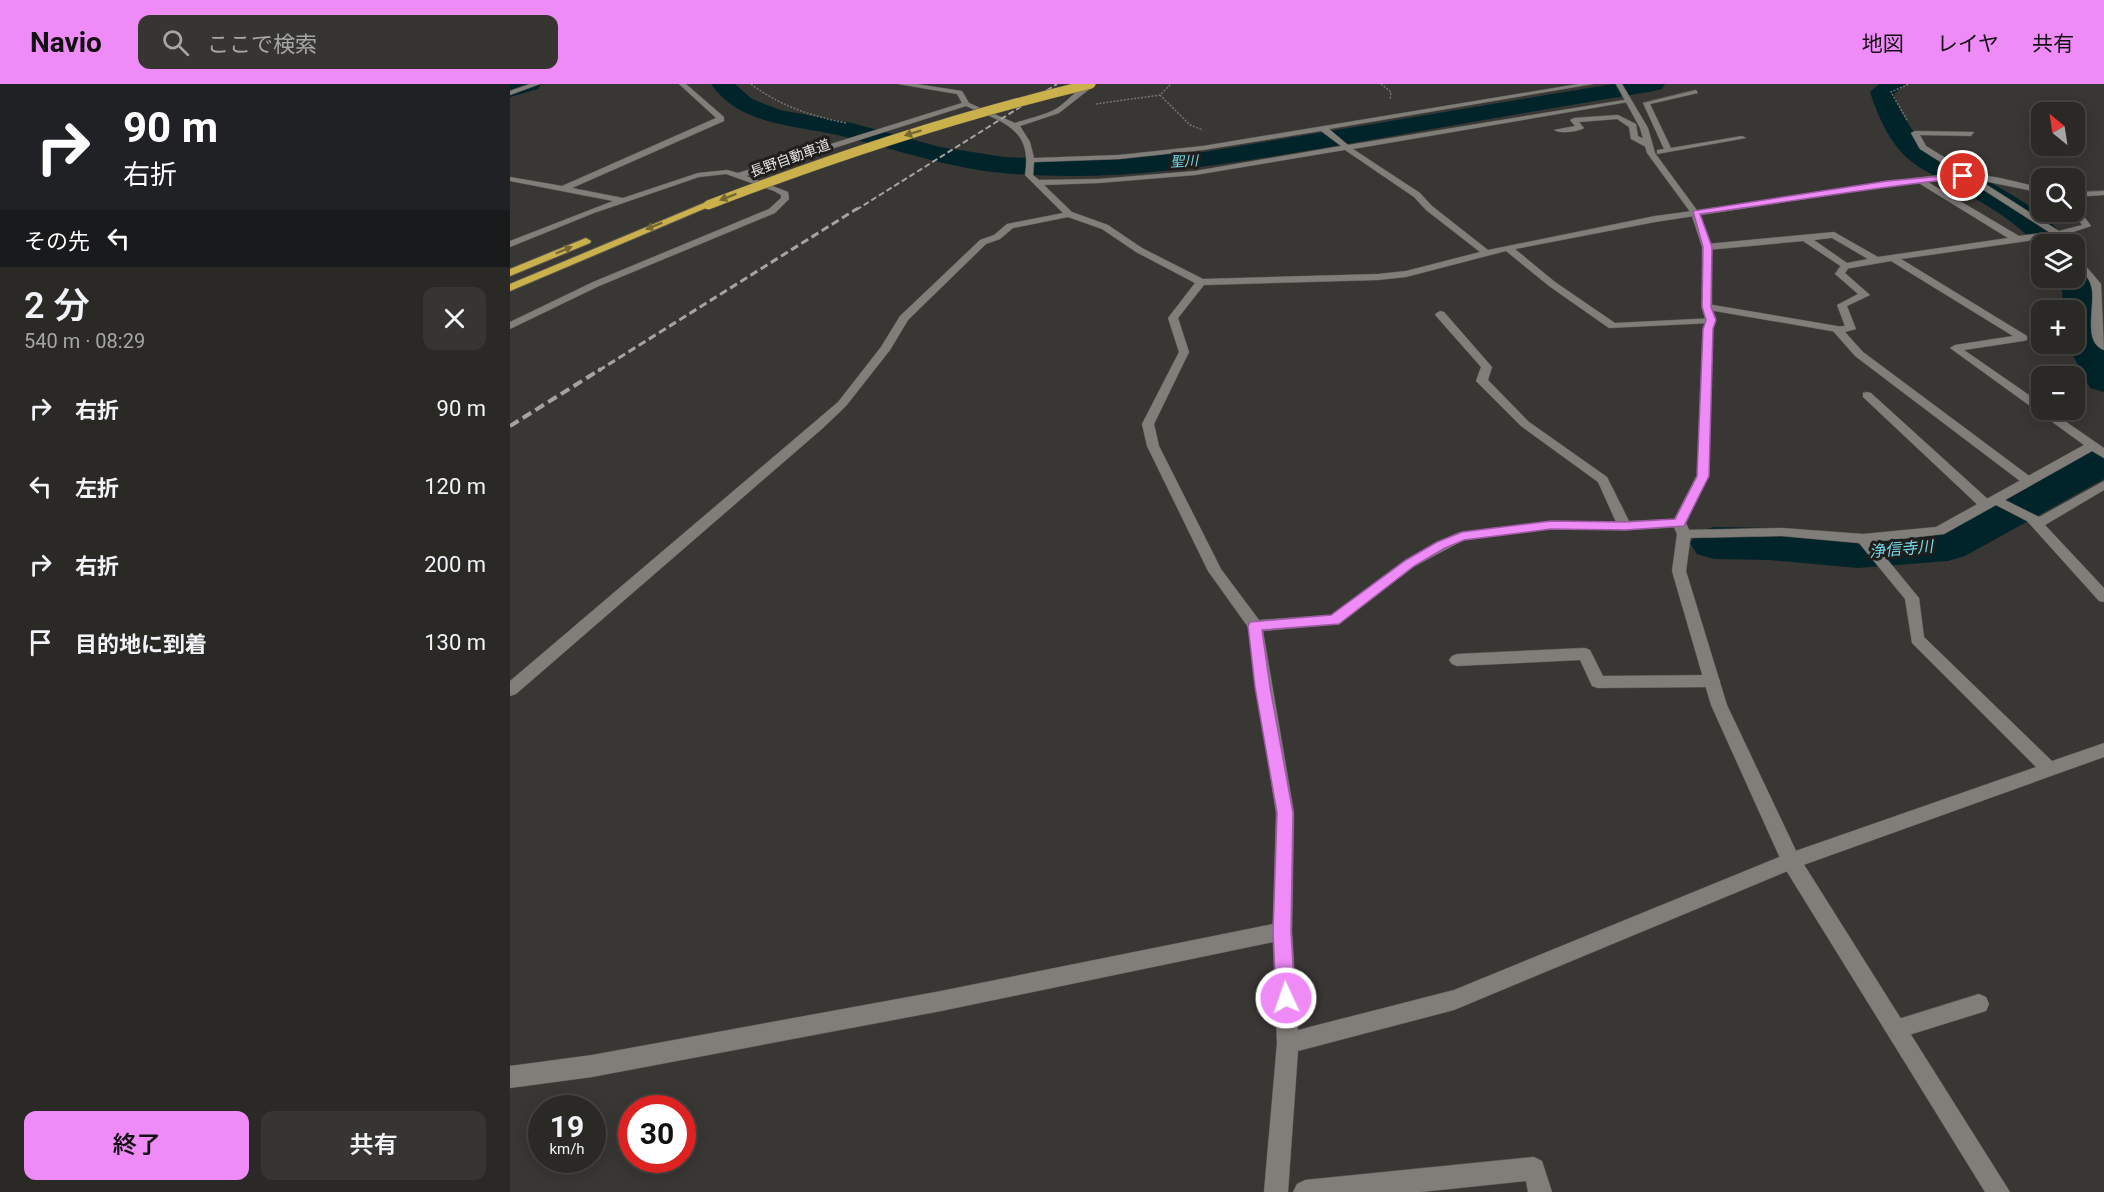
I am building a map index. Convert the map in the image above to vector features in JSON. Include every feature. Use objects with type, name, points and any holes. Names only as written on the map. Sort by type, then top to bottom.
[{"type":"highway","name":"長野自動車道","points":[[731,184],[882,132],[1057,84]]},
{"type":"highway","name":"長野自動車道","points":[[510,288],[708,205],[794,172],[894,139],[1091,84]]},
{"type":"highway","points":[[510,273],[600,235]]},
{"type":"street","points":[[510,93],[537,84]]},
{"type":"street","points":[[562,189],[720,119],[682,84]]},
{"type":"street","points":[[901,84],[960,92],[966,104]]},
{"type":"street","points":[[1015,125],[1057,112],[1091,84]]},
{"type":"street","points":[[1032,160],[1119,157],[1193,149],[1590,84]]},
{"type":"street","points":[[1619,84],[1644,128],[1650,149]]},
{"type":"street","points":[[1668,150],[1646,103],[1696,92]]},
{"type":"street","points":[[1036,183],[1099,181],[1195,173],[1349,149],[1628,98]]},
{"type":"street","points":[[741,175],[966,104],[1015,125],[1025,135],[1032,160],[1029,175],[1069,214],[1105,227],[1138,250],[1201,282],[1378,277],[1406,274],[1508,248],[1695,213],[1806,198],[1887,183],[1966,176],[2000,180],[2031,188]]},
{"type":"street","points":[[1558,130],[1580,128],[1574,120],[1618,117],[1633,126],[1634,137],[1650,149],[1695,213],[1707,247],[1707,307],[1711,320],[1708,329],[1703,476],[1682,528],[1679,571],[1719,705],[1791,861],[1998,1192]]},
{"type":"street","points":[[1324,129],[1349,149],[1417,195],[1429,208],[1486,253]]},
{"type":"street","points":[[1914,133],[1971,134]]},
{"type":"street","points":[[1914,133],[1923,147],[2057,234],[2087,226],[2085,222]]},
{"type":"street","points":[[1650,149],[1668,150],[1742,138]]},
{"type":"street","points":[[510,244],[686,177],[727,172],[741,175],[785,194],[785,199],[772,211],[596,284],[510,326]]},
{"type":"street","points":[[510,179],[622,200]]},
{"type":"street","points":[[1920,181],[2018,239]]},
{"type":"street","points":[[2085,194],[2104,193]]},
{"type":"street","points":[[510,690],[819,426],[842,404],[904,318],[982,242],[997,237],[1010,226],[1069,214]]},
{"type":"street","points":[[1707,247],[1834,235],[1878,260]]},
{"type":"street","points":[[1804,237],[1845,266],[2031,237]]},
{"type":"street","points":[[1508,248],[1552,284],[1613,326],[1711,320]]},
{"type":"street","points":[[1255,626],[1334,620],[1410,563],[1462,536],[1551,525],[1625,526],[1782,532],[1865,542],[1939,531],[1995,503],[2028,481],[2097,449],[1955,348],[2023,338],[1893,258]]},
{"type":"street","points":[[1707,307],[1837,329],[1851,328],[1842,305],[1865,295],[1840,274],[1845,266]]},
{"type":"street","points":[[2085,270],[2096,284],[2098,339],[2104,347]]},
{"type":"street","points":[[1201,282],[1186,304],[1176,311],[1173,318],[1184,352],[1158,404],[1150,415],[1148,424],[1153,446],[1215,571],[1255,626],[1285,813],[1282,931],[1288,1043],[1276,1192]]},
{"type":"street","points":[[1440,314],[1487,367],[1482,381],[1525,424],[1563,454],[1603,480],[1625,526]]},
{"type":"street","points":[[1837,329],[1859,354],[2028,481]]},
{"type":"street","points":[[1867,395],[1995,503],[2035,521],[2104,597]]},
{"type":"street","points":[[2035,521],[2104,485]]},
{"type":"street","points":[[1865,542],[1912,598],[1917,639],[2049,769]]},
{"type":"street","points":[[1456,660],[1585,654],[1598,682],[1712,681]]},
{"type":"street","points":[[1288,1043],[1454,1000],[1791,861],[2104,750]]},
{"type":"street","points":[[510,1077],[592,1066],[941,1001],[1282,931]]},
{"type":"street","points":[[1896,1029],[1979,1004]]},
{"type":"street","points":[[1305,1192],[1534,1168],[1540,1192]]},
{"type":"path","points":[[751,84],[771,100],[828,120],[851,124]]},
{"type":"path","points":[[1062,109],[1160,95],[1171,84]]},
{"type":"path","points":[[1910,84],[1891,92],[1914,133]]},
{"type":"waterway","name":"浄信寺川","points":[[510,90],[530,84]]},
{"type":"waterway","name":"聖川","points":[[722,84],[744,104],[773,115],[852,131],[958,159],[1033,167],[1119,166],[1204,160],[1654,84]]},
{"type":"waterway","name":"浄信寺川","points":[[1895,84],[1882,92],[1888,110],[1908,143],[1922,157],[2011,208],[2045,234]]},
{"type":"waterway","name":"浄信寺川","points":[[2079,288],[2082,337],[2104,380]]},
{"type":"waterway","name":"浄信寺川","points":[[1714,543],[1769,544],[1858,552],[1948,545],[2104,461]]},
{"type":"railway","points":[[856,210],[1057,84]]},
{"type":"railway","points":[[598,371],[858,208]]},
{"type":"railway","points":[[510,426],[601,369]]},
{"type":"route","points":[[1286,998],[1282,931],[1285,813],[1255,626],[1334,620],[1410,563],[1462,536],[1551,525],[1625,526],[1679,523],[1703,476],[1708,329],[1711,320],[1707,307],[1707,247],[1695,213],[1806,198],[1887,183],[1963,176]]}]
